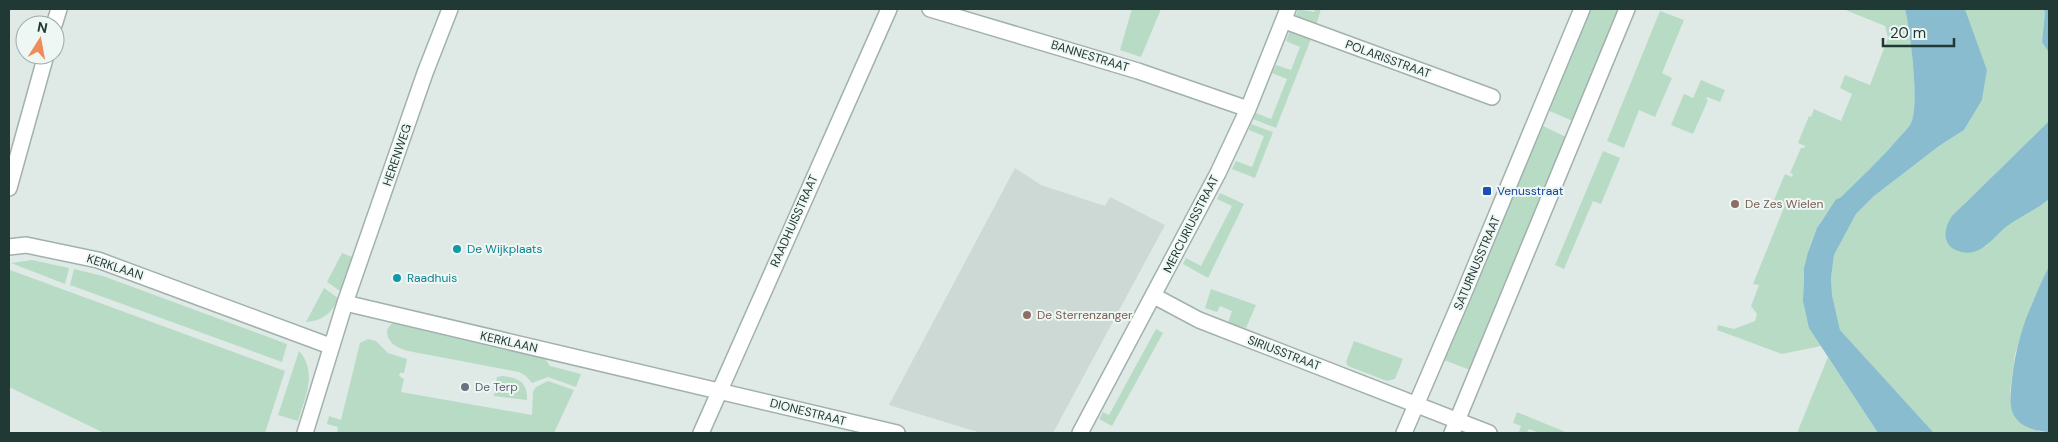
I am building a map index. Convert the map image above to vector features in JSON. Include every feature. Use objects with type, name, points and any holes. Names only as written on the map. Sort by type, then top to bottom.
[{"type":"street","name":"HERENWEG","points":[[345,303],[425,73],[450,9]]},
{"type":"street","name":"RAADHUISSTRAAT","points":[[701,433],[889,9]]},
{"type":"street","name":"BANNESTRAAT","points":[[930,9],[1138,70],[1248,109]]},
{"type":"street","name":"SATURNUSSTRAAT","points":[[1404,433],[1582,9]]},
{"type":"street","points":[[1455,427],[1627,9]]},
{"type":"street","name":"MERCURIUSSTRAAT","points":[[1080,433],[1218,172],[1248,109],[1286,15]]},
{"type":"street","name":"POLARISSTRAAT","points":[[1286,15],[1492,97]]},
{"type":"street","points":[[9,188],[43,65]]},
{"type":"street","name":"KERKLAAN","points":[[9,247],[26,245],[98,260],[330,346]]},
{"type":"street","name":"SIRIUSSTRAAT","points":[[1154,296],[1199,320],[1417,404],[1455,427],[1489,433]]},
{"type":"street","points":[[305,433],[330,346],[345,303]]},
{"type":"street","name":"KERKLAAN","points":[[345,303],[407,319],[719,390]]},
{"type":"street","name":"DIONESTRAAT","points":[[719,390],[897,433]]},
{"type":"shaded area","name":"De Sterrenzanger","points":[[1015,168],[1041,185],[1105,206],[1110,197],[1165,225],[1053,433],[981,433],[889,405]]},
{"type":"green space","points":[[1132,9],[1161,9],[1141,57],[1120,50]]},
{"type":"green space","points":[[1298,9],[1314,12],[1315,9],[1321,9],[1316,26],[1295,19]]},
{"type":"green space","points":[[1589,9],[1619,9],[1573,121],[1547,110]]},
{"type":"green space","points":[[1843,9],[1905,9],[1913,67],[1914,114],[1910,125],[1876,163],[1840,198],[1836,199],[1819,225],[1811,243],[1804,273],[1804,304],[1813,333],[1821,346],[1782,354],[1717,330],[1718,325],[1734,329],[1755,321],[1757,314],[1751,306],[1759,285],[1753,284],[1785,205],[1774,200],[1785,174],[1792,177],[1793,174],[1790,173],[1801,148],[1805,146],[1798,143],[1809,116],[1811,117],[1814,109],[1841,121],[1852,94],[1840,88],[1845,75],[1870,85],[1888,38],[1885,26]]},
{"type":"green space","points":[[1965,9],[2043,9],[2045,12],[2042,42],[2049,53],[2049,121],[1963,205],[1985,247],[2009,224],[2049,199],[2049,266],[2031,305],[2015,354],[2010,392],[2011,406],[2038,431],[2049,433],[1934,433],[1840,330],[1832,295],[1831,278],[1834,255],[1856,214],[1874,196],[1939,146],[1964,130],[1982,100],[1987,70]]},
{"type":"green space","points":[[1660,11],[1684,20],[1662,73],[1672,78],[1655,117],[1639,110],[1624,148],[1607,141]]},
{"type":"green space","points":[[1290,30],[1311,39],[1276,128],[1253,119],[1256,113],[1271,119],[1287,79],[1272,73],[1276,65],[1291,70],[1300,47],[1286,41]]},
{"type":"green space","points":[[1701,80],[1725,90],[1720,102],[1707,97],[1706,99],[1708,100],[1693,134],[1671,125],[1684,94],[1693,98]]},
{"type":"green space","points":[[1251,124],[1273,132],[1255,178],[1232,169],[1236,161],[1252,167],[1264,136],[1249,130]]},
{"type":"green space","points":[[1541,125],[1566,137],[1470,370],[1444,360]]},
{"type":"green space","points":[[1603,151],[1620,158],[1601,204],[1593,201],[1564,269],[1555,265]]},
{"type":"green space","points":[[1220,193],[1244,204],[1208,278],[1183,264],[1186,258],[1201,266],[1232,206],[1217,199]]},
{"type":"green space","points":[[342,253],[352,257],[340,291],[327,282]]},
{"type":"green space","points":[[32,260],[69,268],[65,284],[11,263]]},
{"type":"green space","points":[[74,269],[103,276],[287,344],[282,362],[70,285]]},
{"type":"green space","points":[[10,270],[285,371],[265,433],[101,433],[9,387]]},
{"type":"green space","points":[[324,288],[338,298],[336,303],[330,312],[322,318],[306,322]]},
{"type":"green space","points":[[1211,289],[1256,305],[1246,328],[1228,323],[1232,311],[1220,306],[1217,312],[1205,308]]},
{"type":"green space","points":[[395,323],[544,357],[550,366],[581,374],[576,387],[548,377],[532,383],[519,372],[408,351],[390,341],[387,330],[391,324]]},
{"type":"green space","points":[[1156,329],[1163,333],[1112,426],[1099,419],[1103,412],[1109,415]]},
{"type":"green space","points":[[368,339],[376,341],[388,353],[407,359],[404,373],[400,373],[399,376],[404,379],[401,392],[532,415],[533,392],[536,387],[548,381],[574,390],[554,433],[337,433],[338,427],[327,424],[329,416],[341,420],[360,343]]},
{"type":"green space","points":[[1354,341],[1403,359],[1395,379],[1387,381],[1348,366],[1346,362]]},
{"type":"green space","points":[[299,351],[305,359],[309,376],[298,421],[278,415]]},
{"type":"green space","points":[[1828,357],[1878,433],[1797,433]]},
{"type":"green space","points":[[497,377],[513,378],[524,385],[527,400],[494,396]]},
{"type":"green space","points":[[1517,412],[1568,433],[1539,433],[1529,429],[1527,433],[1519,432],[1521,426],[1513,423]]},
{"type":"water","points":[[1905,9],[1965,9],[1987,70],[1982,100],[1964,130],[1939,146],[1874,196],[1856,214],[1834,255],[1831,278],[1832,295],[1840,330],[1934,433],[1878,433],[1809,328],[1803,301],[1804,268],[1817,228],[1836,199],[1840,198],[1876,163],[1911,123],[1915,100],[1911,49]]},
{"type":"water","points":[[2043,9],[2049,9],[2049,53],[2042,42],[2045,12]]},
{"type":"water","points":[[2049,121],[2049,199],[2004,228],[1982,248],[1969,253],[1952,248],[1947,241],[1946,234],[1947,226],[1952,216]]},
{"type":"water","points":[[2049,266],[2049,432],[2030,428],[2018,421],[2011,409],[2010,399],[2014,363],[2021,334],[2030,308]]},
{"type":"place","name":"Venusstraat","points":[[1487,191]]},
{"type":"place","name":"De Zes Wielen","points":[[1735,204]]},
{"type":"place","name":"De Wijkplaats","points":[[457,249]]},
{"type":"place","name":"Raadhuis","points":[[397,278]]},
{"type":"place","name":"De Sterrenzanger","points":[[1027,315]]},
{"type":"place","name":"De Terp","points":[[465,387]]}]
